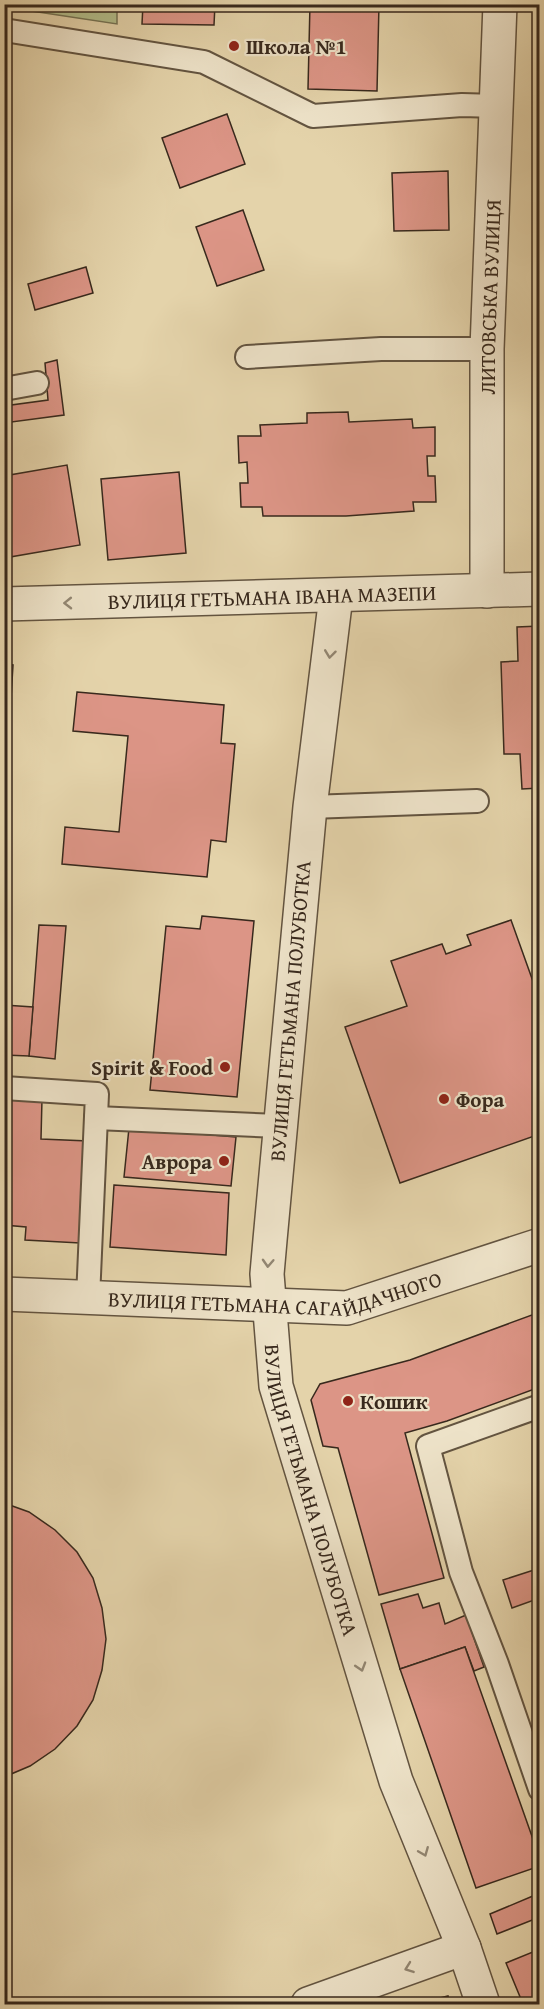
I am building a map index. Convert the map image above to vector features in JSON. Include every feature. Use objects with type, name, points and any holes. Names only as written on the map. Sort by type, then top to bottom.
[{"type":"street","name":"ЛИТОВСЬКА ВУЛИЦЯ","points":[[487,591],[487,349],[500,4]]},
{"type":"street","name":"ВУЛИЦЯ ГЕТЬМАНА ІВАНА МАЗЕПИ","points":[[4,604],[540,589]]},
{"type":"street","name":"ВУЛИЦЯ ГЕТЬМАНА ПОЛУБОТКА","points":[[336,596],[310,807],[267,1274],[276,1386],[396,1781],[464,1948],[483,2004]]},
{"type":"street","name":"ВУЛИЦЯ ГЕТЬМАНА САГАЙДАЧНОГО","points":[[4,1294],[269,1307],[347,1308],[540,1245]]},
{"type":"street","points":[[308,2004],[464,1948]]},
{"type":"lane","points":[[4,30],[204,62],[313,116],[462,105],[497,106]]},
{"type":"lane","points":[[247,357],[381,349],[487,349]]},
{"type":"lane","points":[[4,390],[37,383]]},
{"type":"lane","points":[[310,807],[477,801]]},
{"type":"lane","points":[[4,1088],[97,1094],[88,1298]]},
{"type":"lane","points":[[96,1118],[279,1126]]},
{"type":"lane","points":[[540,1406],[428,1446],[460,1572],[497,1664],[540,1789]]},
{"type":"green space","points":[[4,5],[117,5],[117,24],[5,7]]},
{"type":"building","name":"Школа №1","points":[[143,4],[215,4],[214,25],[142,24]]},
{"type":"building","name":"Школа №1","points":[[310,4],[379,4],[377,91],[308,89]]},
{"type":"building","points":[[227,114],[245,164],[180,188],[162,138]]},
{"type":"building","points":[[448,171],[449,230],[394,231],[392,173]]},
{"type":"building","points":[[243,210],[264,270],[217,286],[196,227]]},
{"type":"building","points":[[86,267],[93,293],[35,310],[28,284]]},
{"type":"building","points":[[57,360],[64,415],[4,423],[4,406],[48,400],[45,363]]},
{"type":"building","points":[[348,412],[349,422],[412,419],[413,428],[435,427],[435,456],[427,456],[428,476],[435,476],[436,502],[413,502],[414,511],[346,516],[263,516],[262,507],[241,507],[240,483],[248,483],[247,462],[239,463],[238,436],[261,436],[260,425],[307,423],[307,413]]},
{"type":"building","points":[[67,465],[80,545],[4,558],[4,476]]},
{"type":"building","points":[[179,472],[186,553],[108,560],[101,479]]},
{"type":"building","points":[[540,626],[540,788],[522,789],[520,754],[504,754],[501,662],[518,661],[517,627]]},
{"type":"building","points":[[4,664],[13,665],[9,731],[4,731]]},
{"type":"building","points":[[77,692],[224,705],[221,743],[235,744],[226,842],[211,840],[207,877],[62,864],[65,827],[119,832],[128,736],[73,731]]},
{"type":"building","points":[[202,916],[254,921],[237,1097],[150,1090],[166,926],[200,929]]},
{"type":"building","points":[[511,920],[540,1001],[540,1134],[400,1183],[345,1027],[407,1006],[391,961],[442,944],[446,954],[471,945],[467,935]]},
{"type":"building","points":[[39,925],[66,926],[55,1059],[29,1056]]},
{"type":"building","points":[[4,1005],[33,1007],[29,1056],[4,1055]]},
{"type":"building","points":[[4,1096],[42,1099],[41,1139],[88,1141],[80,1243],[25,1240],[26,1227],[4,1225]]},
{"type":"building","points":[[129,1128],[236,1137],[231,1186],[124,1177]]},
{"type":"building","points":[[114,1185],[229,1193],[226,1255],[110,1247]]},
{"type":"building","points":[[540,1312],[540,1387],[447,1421],[405,1433],[444,1578],[379,1595],[338,1448],[323,1446],[311,1400],[320,1384],[410,1360]]},
{"type":"building","points":[[4,1503],[29,1512],[55,1530],[77,1552],[93,1578],[102,1608],[106,1639],[102,1670],[93,1700],[77,1726],[55,1749],[30,1766],[4,1777]]},
{"type":"building","points":[[540,1568],[540,1598],[512,1608],[503,1580]]},
{"type":"building","points":[[418,1594],[423,1608],[439,1603],[445,1624],[466,1615],[484,1667],[474,1671],[465,1647],[400,1669],[381,1604]]},
{"type":"building","points":[[465,1647],[540,1859],[540,1866],[476,1888],[400,1669]]},
{"type":"building","points":[[540,1893],[540,1917],[497,1934],[490,1914]]},
{"type":"building","points":[[540,1949],[540,2004],[523,2004],[506,1963]]},
{"type":"building","points":[[448,1996],[450,2004],[417,2004]]},
{"type":"place","name":"Школа №1","points":[[234,46]]},
{"type":"place","name":"Spirit & Food","points":[[225,1067]]},
{"type":"place","name":"Фора","points":[[444,1099]]},
{"type":"place","name":"Аврора","points":[[224,1161]]},
{"type":"place","name":"Кошик","points":[[348,1401]]}]
